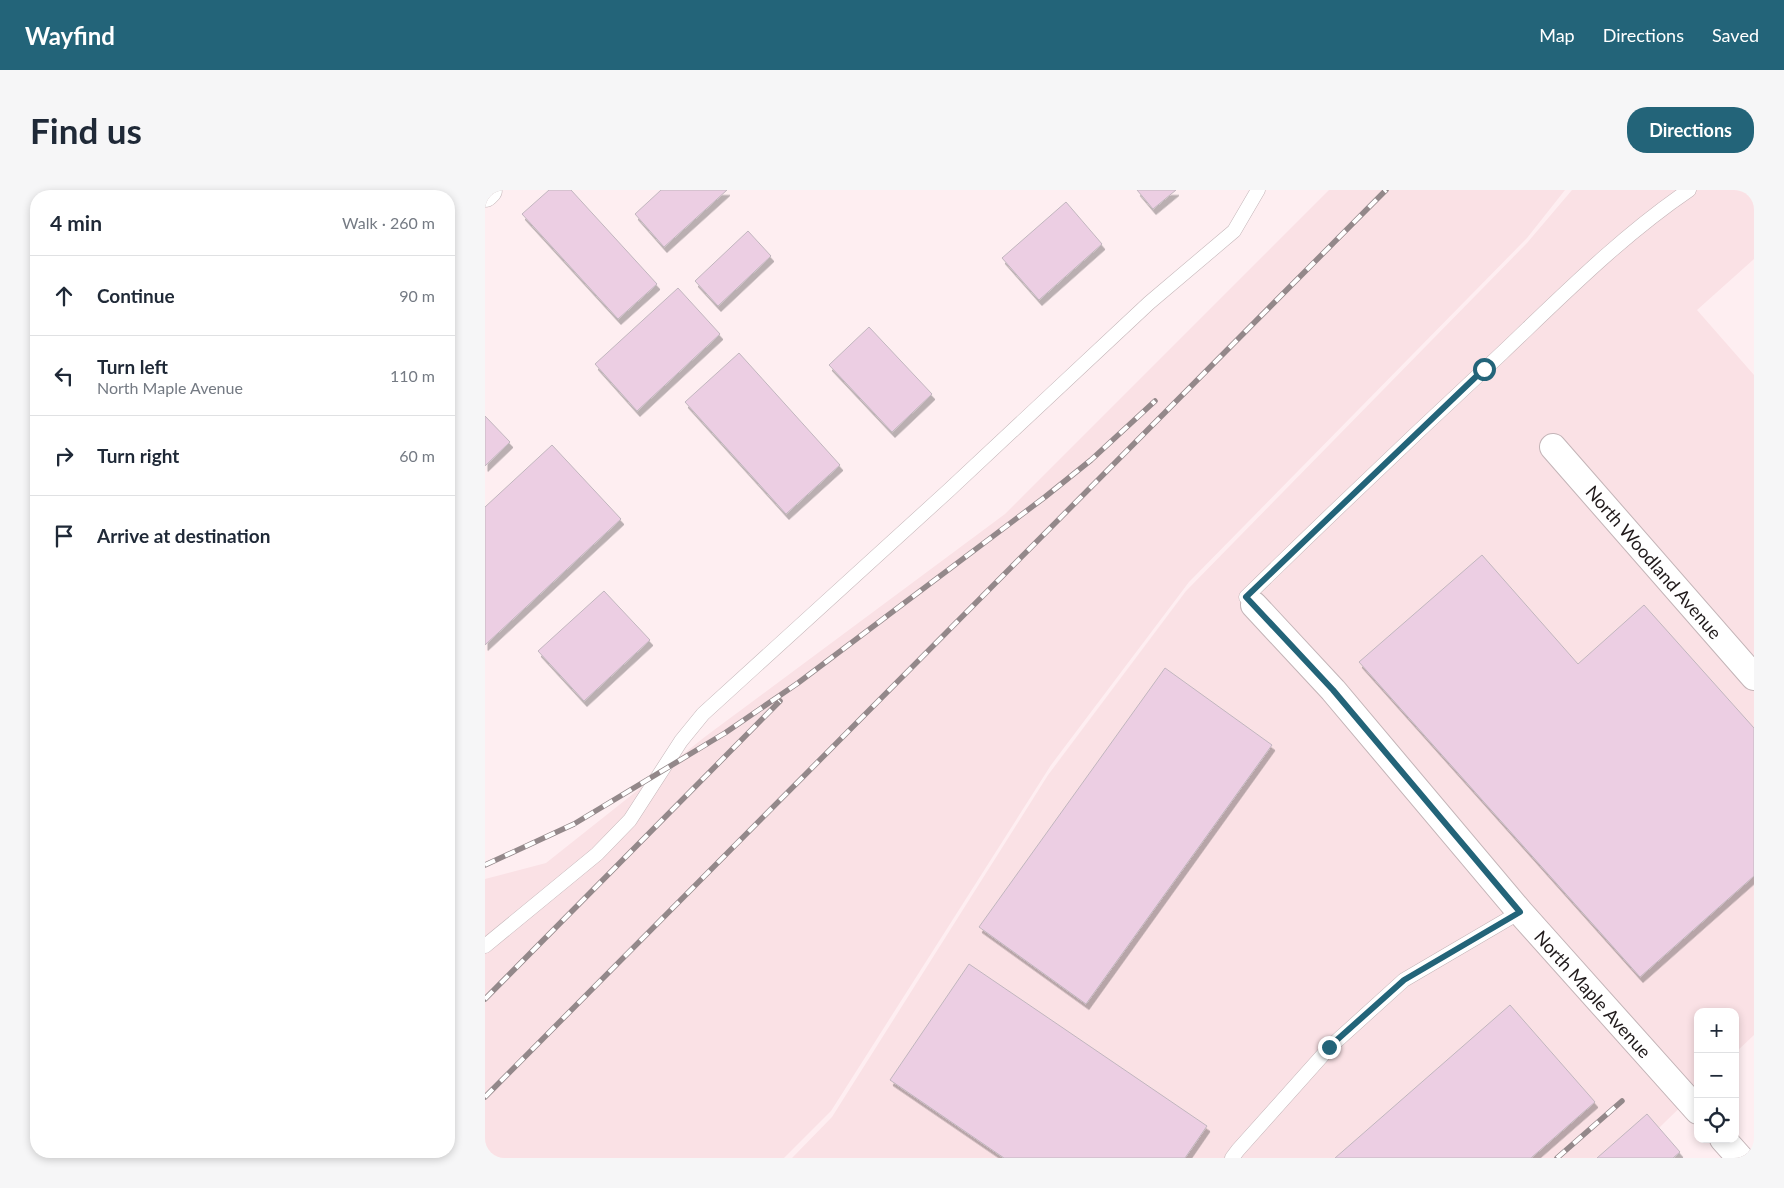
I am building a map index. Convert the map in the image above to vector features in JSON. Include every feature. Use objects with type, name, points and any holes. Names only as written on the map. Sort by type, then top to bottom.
[{"type":"street","points":[[485,193],[488,190]]},
{"type":"street","name":"North Woodland Avenue","points":[[1553,447],[1754,676]]},
{"type":"street","name":"North Maple Avenue","points":[[1253,605],[1333,690],[1520,912],[1694,1107]]},
{"type":"street","points":[[1727,1143],[1740,1158]]},
{"type":"lane","points":[[485,946],[597,854],[630,820],[681,741],[703,714],[948,491],[1149,303],[1234,230],[1258,190]]},
{"type":"lane","points":[[1253,605],[1246,597],[1390,457],[1624,240],[1689,190]]},
{"type":"lane","points":[[1232,1158],[1329,1047],[1404,980],[1520,912]]},
{"type":"shaded area","points":[[1329,190],[1565,190],[1527,238],[1189,582],[1051,765],[831,1111],[784,1158],[485,1158],[485,879],[546,863],[706,736],[1005,514]]},
{"type":"shaded area","points":[[1572,190],[1754,190],[1754,259],[1697,310],[1754,375],[1754,1035],[1739,1049],[1739,1008],[1694,1008],[1694,1094],[1628,1158],[792,1158],[832,1117],[1048,775],[1186,591],[1527,243]]},
{"type":"building","points":[[549,190],[571,190],[657,284],[618,319],[522,214]]},
{"type":"building","points":[[661,190],[727,190],[664,247],[635,214]]},
{"type":"building","points":[[1137,190],[1176,190],[1153,209]]},
{"type":"building","points":[[1066,202],[1102,244],[1039,300],[1002,258]]},
{"type":"building","points":[[748,231],[771,256],[718,306],[695,281]]},
{"type":"building","points":[[678,288],[720,334],[637,411],[595,364]]},
{"type":"building","points":[[869,327],[932,394],[892,432],[829,365]]},
{"type":"building","points":[[739,353],[840,465],[786,514],[685,402]]},
{"type":"building","points":[[485,416],[510,442],[485,466]]},
{"type":"building","points":[[552,445],[621,519],[485,645],[485,507]]},
{"type":"building","points":[[1482,555],[1578,664],[1644,605],[1754,728],[1754,876],[1640,977],[1359,662]]},
{"type":"building","points":[[604,591],[650,640],[584,701],[538,651]]},
{"type":"building","points":[[1165,668],[1272,745],[1086,1004],[979,927]]},
{"type":"building","points":[[969,964],[1207,1126],[1185,1158],[1004,1158],[890,1080]]},
{"type":"building","points":[[1510,1005],[1595,1102],[1531,1158],[1335,1158]]},
{"type":"building","points":[[1647,1114],[1680,1152],[1673,1158],[1597,1158]]},
{"type":"railway","points":[[485,1097],[1386,190]]},
{"type":"railway","points":[[485,865],[574,824],[725,733],[798,683],[1045,497],[1091,460],[1155,401]]},
{"type":"railway","points":[[485,999],[780,701]]},
{"type":"railway","points":[[1557,1158],[1622,1101]]},
{"type":"route","points":[[1329,1047],[1404,980],[1520,912],[1333,690],[1246,597],[1484,369]]}]
